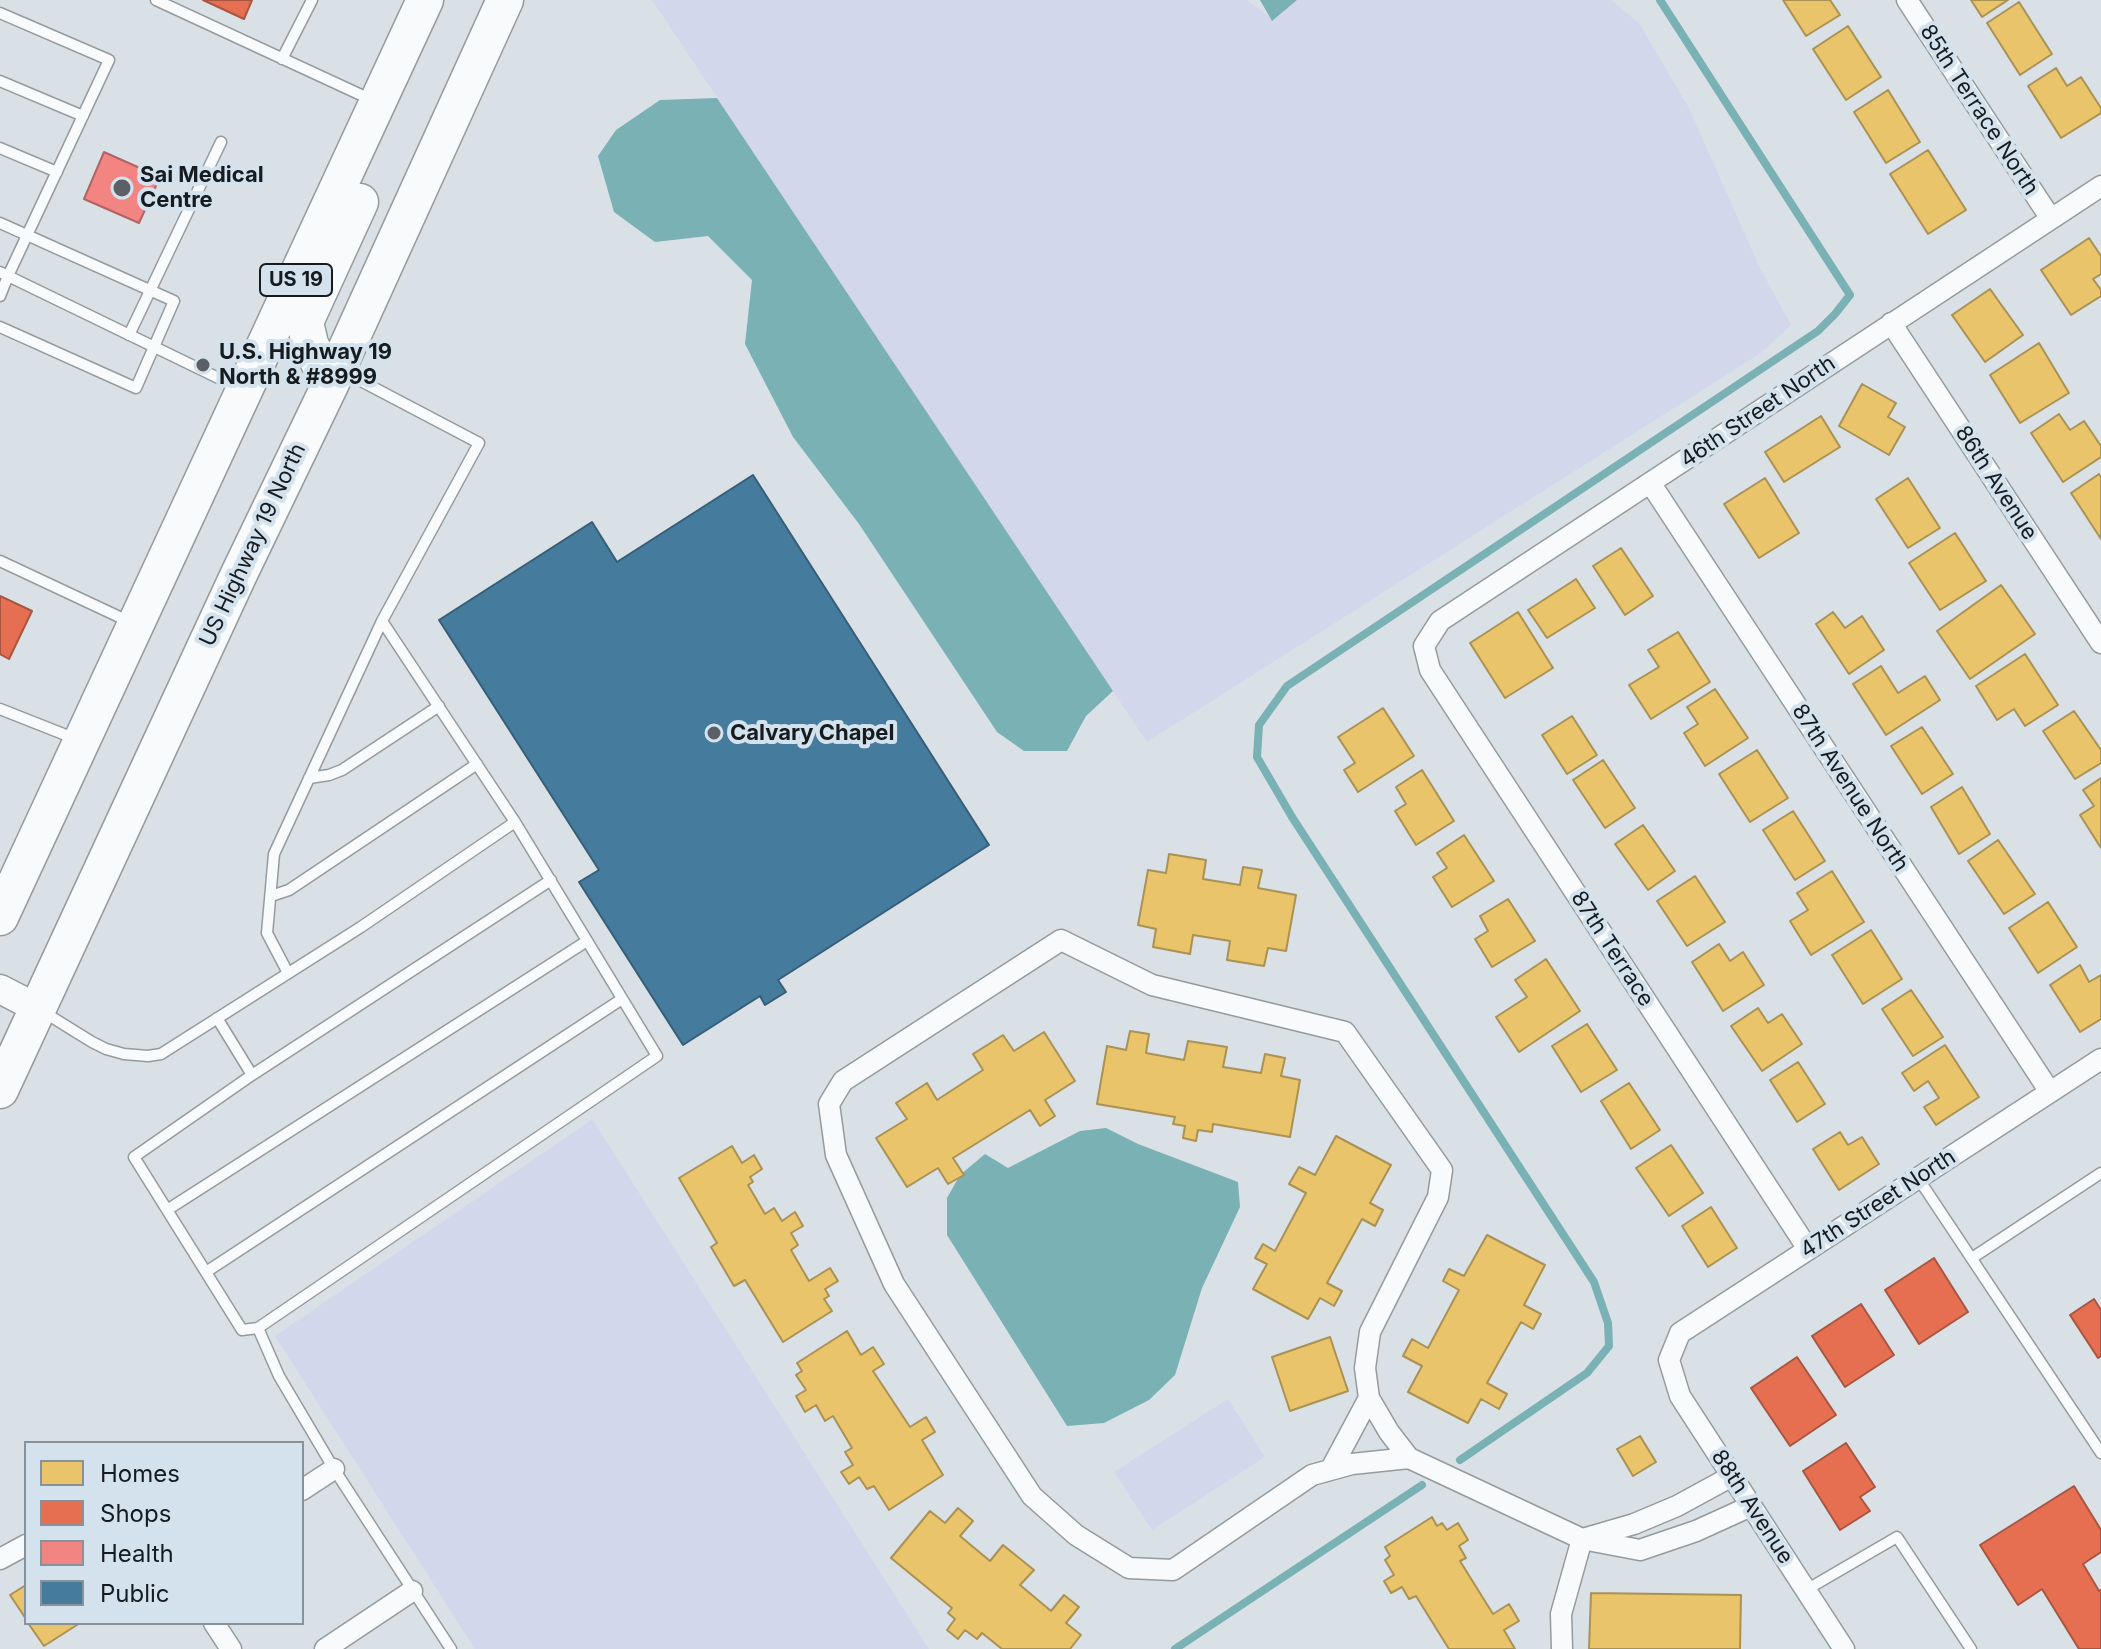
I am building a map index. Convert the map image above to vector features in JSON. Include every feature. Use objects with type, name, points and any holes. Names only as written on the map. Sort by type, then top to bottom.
[{"type":"highway","name":"US 19","points":[[0,917],[425,0]]},
{"type":"highway","points":[[333,376],[310,344],[305,322],[451,0]]},
{"type":"highway","name":"US Highway 19 North","points":[[0,1090],[10,1041],[37,1008],[505,0]]},
{"type":"street","name":"85th Terrace North","points":[[1907,0],[2051,219]]},
{"type":"street","name":"46th Street North","points":[[1424,646],[1440,621],[2101,186]]},
{"type":"street","name":"86th Avenue","points":[[1891,323],[2101,643]]},
{"type":"street","name":"87th Avenue North","points":[[1651,484],[2050,1092]]},
{"type":"street","name":"87th Terrace","points":[[1424,646],[1430,670],[1808,1249]]},
{"type":"street","points":[[1409,1458],[1352,1464],[1312,1475],[1173,1570],[1129,1568],[1076,1535],[1032,1496],[894,1284],[836,1155],[829,1104],[843,1081],[1061,940],[1152,985],[1345,1032],[1442,1170],[1438,1197],[1370,1332],[1365,1368],[1369,1398],[1409,1458],[1582,1539],[1640,1550],[1696,1531],[1751,1506]]},
{"type":"street","points":[[0,989],[37,1008]]},
{"type":"street","name":"47th Street North","points":[[1669,1360],[1680,1333],[2101,1059]]},
{"type":"street","name":"88th Avenue","points":[[1669,1360],[1680,1396],[1844,1649]]},
{"type":"street","points":[[1331,1469],[1369,1398]]},
{"type":"street","points":[[304,1489],[334,1469]]},
{"type":"street","points":[[1582,1539],[1634,1524],[1677,1506],[1732,1476]]},
{"type":"street","points":[[1562,1649],[1561,1614],[1582,1539]]},
{"type":"street","points":[[0,1559],[24,1546]]},
{"type":"street","points":[[325,1649],[412,1591]]},
{"type":"street","points":[[215,1625],[231,1649]]},
{"type":"lane","points":[[156,0],[378,103]]},
{"type":"lane","points":[[282,59],[312,0]]},
{"type":"lane","points":[[0,13],[109,60],[27,235],[4,274],[0,296]]},
{"type":"lane","points":[[0,81],[83,116]]},
{"type":"lane","points":[[129,335],[221,142]]},
{"type":"lane","points":[[0,148],[57,172]]},
{"type":"lane","points":[[0,223],[174,301],[136,388],[0,327]]},
{"type":"lane","points":[[4,274],[245,391]]},
{"type":"lane","points":[[288,973],[267,933],[274,854],[382,621],[479,443],[333,376]]},
{"type":"lane","points":[[0,561],[136,625]]},
{"type":"lane","points":[[382,621],[515,822],[551,880],[657,1056],[258,1328],[242,1330],[134,1157],[252,1075],[551,880]]},
{"type":"lane","points":[[309,778],[342,770],[439,706]]},
{"type":"lane","points":[[0,709],[82,741]]},
{"type":"lane","points":[[271,896],[289,890],[477,764]]},
{"type":"lane","points":[[37,1008],[106,1049],[124,1054],[161,1054],[361,927],[515,822]]},
{"type":"lane","points":[[167,1210],[587,941]]},
{"type":"lane","points":[[206,1272],[622,999]]},
{"type":"lane","points":[[217,1018],[252,1075]]},
{"type":"lane","points":[[1972,1258],[2101,1173]]},
{"type":"lane","points":[[1918,1178],[2101,1453]]},
{"type":"lane","points":[[258,1328],[279,1376],[334,1469],[451,1649]]},
{"type":"lane","points":[[1806,1590],[1897,1537],[1971,1649]]},
{"type":"shaded area","points":[[652,0],[1247,0],[1272,20],[1297,0],[1611,0],[1639,23],[1689,108],[1759,266],[1791,325],[1761,353],[1147,742]]},
{"type":"shaded area","points":[[593,1119],[929,1649],[475,1649],[275,1336]]},
{"type":"shaded area","points":[[1228,1399],[1265,1457],[1152,1530],[1114,1472]]},
{"type":"water","points":[[1260,0],[1297,0],[1272,21]]},
{"type":"water","points":[[717,98],[1113,691],[1086,716],[1067,751],[1024,751],[997,732],[859,524],[793,437],[745,344],[752,280],[708,236],[655,242],[614,212],[598,156],[616,130],[660,100]]},
{"type":"water","points":[[1106,1128],[1138,1144],[1238,1182],[1240,1207],[1202,1288],[1175,1375],[1149,1400],[1104,1423],[1067,1426],[947,1235],[947,1198],[960,1175],[985,1154],[1008,1168],[1080,1131]]},
{"type":"building: Homes","points":[[1783,0],[1830,0],[1840,15],[1806,36]]},
{"type":"building: Homes","points":[[1971,0],[2008,0],[1982,17]]},
{"type":"building: Homes","points":[[2019,2],[2052,54],[2020,75],[1987,23]]},
{"type":"building: Homes","points":[[1848,26],[1881,77],[1846,100],[1813,49]]},
{"type":"building: Homes","points":[[2056,68],[2067,86],[2081,77],[2101,108],[2101,113],[2061,138],[2028,86]]},
{"type":"building: Homes","points":[[1888,90],[1920,142],[1886,163],[1854,112]]},
{"type":"building: Homes","points":[[1928,150],[1966,210],[1928,234],[1890,174]]},
{"type":"building: Homes","points":[[2089,238],[2101,256],[2101,274],[2093,279],[2101,290],[2101,296],[2071,315],[2041,270]]},
{"type":"building: Homes","points":[[1990,289],[2023,335],[1985,362],[1952,315]]},
{"type":"building: Homes","points":[[2039,343],[2069,393],[2020,423],[1990,375]]},
{"type":"building: Homes","points":[[1862,384],[1896,403],[1888,417],[1905,427],[1889,455],[1839,426]]},
{"type":"building: Homes","points":[[2059,414],[2070,430],[2084,421],[2101,446],[2101,457],[2063,482],[2031,433]]},
{"type":"building: Homes","points":[[1821,416],[1840,447],[1784,482],[1765,452]]},
{"type":"building: Homes","points":[[2099,474],[2101,477],[2101,539],[2071,493]]},
{"type":"building: Homes","points":[[1765,478],[1799,533],[1759,558],[1724,504]]},
{"type":"building: Homes","points":[[1908,478],[1940,528],[1908,548],[1876,499]]},
{"type":"building: Homes","points":[[1955,533],[1986,581],[1940,610],[1909,563]]},
{"type":"building: Homes","points":[[1621,548],[1653,596],[1625,615],[1593,566]]},
{"type":"building: Homes","points":[[1576,579],[1595,608],[1547,638],[1528,610]]},
{"type":"building: Homes","points":[[2001,585],[2035,634],[1970,679],[1937,631]]},
{"type":"building: Homes","points":[[1518,612],[1553,668],[1505,698],[1470,643]]},
{"type":"building: Homes","points":[[1833,612],[1845,628],[1862,616],[1884,650],[1849,674],[1816,624]]},
{"type":"building: Homes","points":[[1678,632],[1710,682],[1651,719],[1629,685],[1659,667],[1648,650]]},
{"type":"building: Homes","points":[[2025,654],[2058,705],[2025,726],[2014,709],[1997,720],[1976,686]]},
{"type":"building: Homes","points":[[1881,666],[1898,693],[1925,676],[1940,700],[1886,735],[1853,684]]},
{"type":"building: Homes","points":[[1715,689],[1748,738],[1705,766],[1684,733],[1698,724],[1687,707]]},
{"type":"building: Homes","points":[[1383,708],[1414,756],[1358,792],[1344,770],[1355,763],[1338,737]]},
{"type":"building: Homes","points":[[2074,711],[2101,750],[2101,763],[2075,779],[2043,731]]},
{"type":"building: Homes","points":[[1572,716],[1597,755],[1567,774],[1542,735]]},
{"type":"building: Homes","points":[[1922,727],[1953,774],[1922,794],[1891,746]]},
{"type":"building: Homes","points":[[1757,750],[1788,798],[1750,822],[1719,774]]},
{"type":"building: Homes","points":[[1603,760],[1635,808],[1605,828],[1573,780]]},
{"type":"building: Homes","points":[[1422,770],[1454,821],[1416,845],[1395,811],[1406,804],[1396,787]]},
{"type":"building: Homes","points":[[2101,778],[2101,848],[2080,815],[2094,806],[2083,790]]},
{"type":"building: Homes","points":[[1962,787],[1990,834],[1959,854],[1931,807]]},
{"type":"building: Homes","points":[[1793,811],[1825,861],[1795,880],[1763,830]]},
{"type":"building: Homes","points":[[1643,825],[1675,871],[1648,890],[1615,844]]},
{"type":"building: Homes","points":[[1464,835],[1494,881],[1452,907],[1433,877],[1447,868],[1437,853]]},
{"type":"building: Homes","points":[[1998,840],[2035,894],[2004,914],[1968,861]]},
{"type":"building: Homes","points":[[1169,854],[1206,860],[1203,879],[1240,885],[1243,867],[1262,870],[1258,888],[1296,895],[1286,951],[1268,948],[1264,966],[1227,960],[1230,941],[1193,935],[1190,954],[1153,947],[1156,929],[1138,925],[1148,870],[1166,873]]},
{"type":"building: Homes","points":[[1832,871],[1864,922],[1811,955],[1790,921],[1808,910],[1797,893]]},
{"type":"building: Homes","points":[[1695,876],[1725,922],[1687,946],[1657,901]]},
{"type":"building: Homes","points":[[1508,899],[1535,941],[1492,967],[1475,939],[1488,931],[1480,916]]},
{"type":"building: Homes","points":[[2048,902],[2077,947],[2038,973],[2009,928]]},
{"type":"building: Homes","points":[[1871,930],[1902,979],[1863,1004],[1832,955]]},
{"type":"building: Homes","points":[[1719,944],[1730,961],[1743,952],[1764,985],[1723,1011],[1692,962]]},
{"type":"building: Homes","points":[[1546,959],[1580,1011],[1519,1052],[1496,1017],[1527,997],[1515,980]]},
{"type":"building: Homes","points":[[2080,965],[2089,982],[2101,975],[2101,1019],[2080,1032],[2050,985]]},
{"type":"building: Homes","points":[[1911,990],[1943,1037],[1913,1056],[1882,1009]]},
{"type":"building: Homes","points":[[1758,1008],[1768,1023],[1782,1014],[1802,1044],[1762,1071],[1731,1026]]},
{"type":"building: Homes","points":[[1587,1024],[1617,1070],[1581,1092],[1552,1046]]},
{"type":"building: Homes","points":[[1130,1031],[1149,1034],[1146,1053],[1184,1060],[1188,1041],[1227,1047],[1223,1067],[1261,1073],[1265,1054],[1285,1058],[1281,1076],[1300,1080],[1290,1137],[1213,1124],[1212,1132],[1198,1130],[1196,1141],[1183,1138],[1185,1126],[1173,1124],[1175,1117],[1097,1104],[1107,1046],[1126,1050]]},
{"type":"building: Homes","points":[[1044,1032],[1075,1081],[1045,1100],[1055,1116],[1040,1126],[1030,1110],[953,1158],[964,1175],[948,1184],[938,1168],[907,1187],[876,1138],[907,1119],[896,1103],[927,1083],[937,1100],[983,1070],[973,1054],[1003,1035],[1014,1051]]},
{"type":"building: Homes","points":[[1945,1045],[1979,1097],[1936,1125],[1924,1107],[1939,1098],[1928,1081],[1914,1091],[1902,1073]]},
{"type":"building: Homes","points":[[1798,1062],[1825,1104],[1797,1122],[1770,1080]]},
{"type":"building: Homes","points":[[1629,1083],[1660,1130],[1631,1149],[1601,1101]]},
{"type":"building: Homes","points":[[1840,1132],[1848,1145],[1862,1137],[1879,1164],[1839,1190],[1813,1149]]},
{"type":"building: Homes","points":[[1336,1136],[1391,1165],[1370,1203],[1383,1210],[1375,1226],[1362,1219],[1327,1283],[1342,1291],[1334,1306],[1320,1298],[1308,1319],[1253,1289],[1267,1264],[1255,1258],[1263,1244],[1275,1251],[1306,1193],[1289,1184],[1299,1167],[1315,1175]]},
{"type":"building: Homes","points":[[1671,1145],[1703,1193],[1669,1216],[1636,1168]]},
{"type":"building: Homes","points":[[732,1146],[742,1163],[754,1155],[762,1169],[750,1177],[753,1182],[748,1185],[765,1214],[774,1208],[782,1221],[795,1212],[803,1226],[791,1233],[798,1245],[791,1250],[809,1281],[830,1268],[838,1281],[825,1289],[829,1296],[824,1299],[832,1311],[783,1342],[745,1280],[734,1286],[711,1247],[717,1243],[679,1178]]},
{"type":"building: Homes","points":[[1711,1207],[1737,1248],[1708,1267],[1682,1226]]},
{"type":"building: Homes","points":[[1487,1235],[1545,1265],[1524,1305],[1541,1314],[1533,1329],[1521,1322],[1487,1383],[1507,1394],[1499,1409],[1481,1399],[1468,1423],[1408,1392],[1422,1366],[1403,1356],[1412,1339],[1428,1348],[1459,1290],[1443,1281],[1449,1269],[1464,1276]]},
{"type":"building: Homes","points":[[847,1331],[861,1355],[873,1347],[884,1364],[873,1371],[910,1427],[926,1417],[935,1432],[922,1440],[943,1475],[889,1510],[874,1486],[867,1489],[859,1477],[849,1484],[841,1472],[853,1465],[845,1452],[852,1448],[833,1416],[825,1421],[816,1405],[805,1412],[796,1396],[806,1390],[796,1375],[802,1371],[797,1363]]},
{"type":"building: Homes","points":[[1330,1337],[1348,1391],[1290,1411],[1272,1357]]},
{"type":"building: Homes","points":[[1640,1436],[1656,1462],[1633,1476],[1617,1449]]},
{"type":"building: Homes","points":[[958,1508],[973,1521],[960,1536],[990,1561],[1003,1545],[1034,1570],[1020,1585],[1051,1611],[1064,1595],[1079,1607],[1066,1623],[1081,1635],[1070,1649],[1002,1649],[982,1633],[977,1639],[965,1630],[958,1639],[947,1630],[955,1619],[948,1613],[952,1608],[891,1558],[930,1511],[945,1523]]},
{"type":"building: Homes","points":[[1432,1517],[1437,1526],[1442,1523],[1447,1530],[1458,1523],[1468,1540],[1459,1546],[1466,1558],[1460,1561],[1493,1614],[1509,1604],[1519,1621],[1504,1630],[1515,1649],[1449,1649],[1416,1596],[1409,1599],[1402,1587],[1391,1593],[1384,1581],[1394,1575],[1385,1560],[1390,1556],[1385,1547]]},
{"type":"building: Homes","points":[[24,1586],[24,1616],[10,1595]]},
{"type":"building: Homes","points":[[1591,1593],[1741,1595],[1740,1649],[1589,1649]]},
{"type":"building: Homes","points":[[29,1625],[77,1625],[44,1646]]},
{"type":"building: Shops","points":[[203,0],[252,0],[244,19]]},
{"type":"building: Shops","points":[[0,596],[32,611],[9,659],[0,654]]},
{"type":"building: Shops","points":[[1934,1258],[1968,1312],[1919,1344],[1885,1290]]},
{"type":"building: Shops","points":[[2094,1299],[2101,1310],[2101,1356],[2098,1358],[2070,1315]]},
{"type":"building: Shops","points":[[1861,1304],[1894,1355],[1845,1387],[1812,1336]]},
{"type":"building: Shops","points":[[1797,1357],[1836,1415],[1790,1446],[1751,1388]]},
{"type":"building: Shops","points":[[1846,1443],[1875,1487],[1860,1497],[1870,1511],[1840,1530],[1803,1471]]},
{"type":"building: Shops","points":[[2074,1486],[2101,1530],[2101,1552],[2083,1564],[2101,1590],[2101,1649],[2079,1649],[2042,1589],[2018,1605],[1980,1545]]},
{"type":"building: Health","name":"Sai Medical Centre","points":[[104,152],[160,177],[139,223],[84,199]]},
{"type":"building: Public","name":"Calvary Chapel","points":[[753,475],[989,845],[778,980],[786,992],[765,1005],[760,996],[683,1045],[579,882],[599,870],[439,620],[592,522],[617,562]]},
{"type":"waterway","points":[[1460,1460],[1587,1373],[1609,1346],[1608,1323],[1594,1282],[1292,817],[1257,757],[1259,725],[1287,686],[1818,331],[1850,295],[1660,0]]},
{"type":"waterway","points":[[1175,1649],[1422,1485]]},
{"type":"place","name":"Sai Medical Centre","points":[[122,188]]},
{"type":"place","name":"U.S. Highway 19 North & #8999","points":[[203,365]]},
{"type":"place","name":"Calvary Chapel","points":[[714,733]]}]
